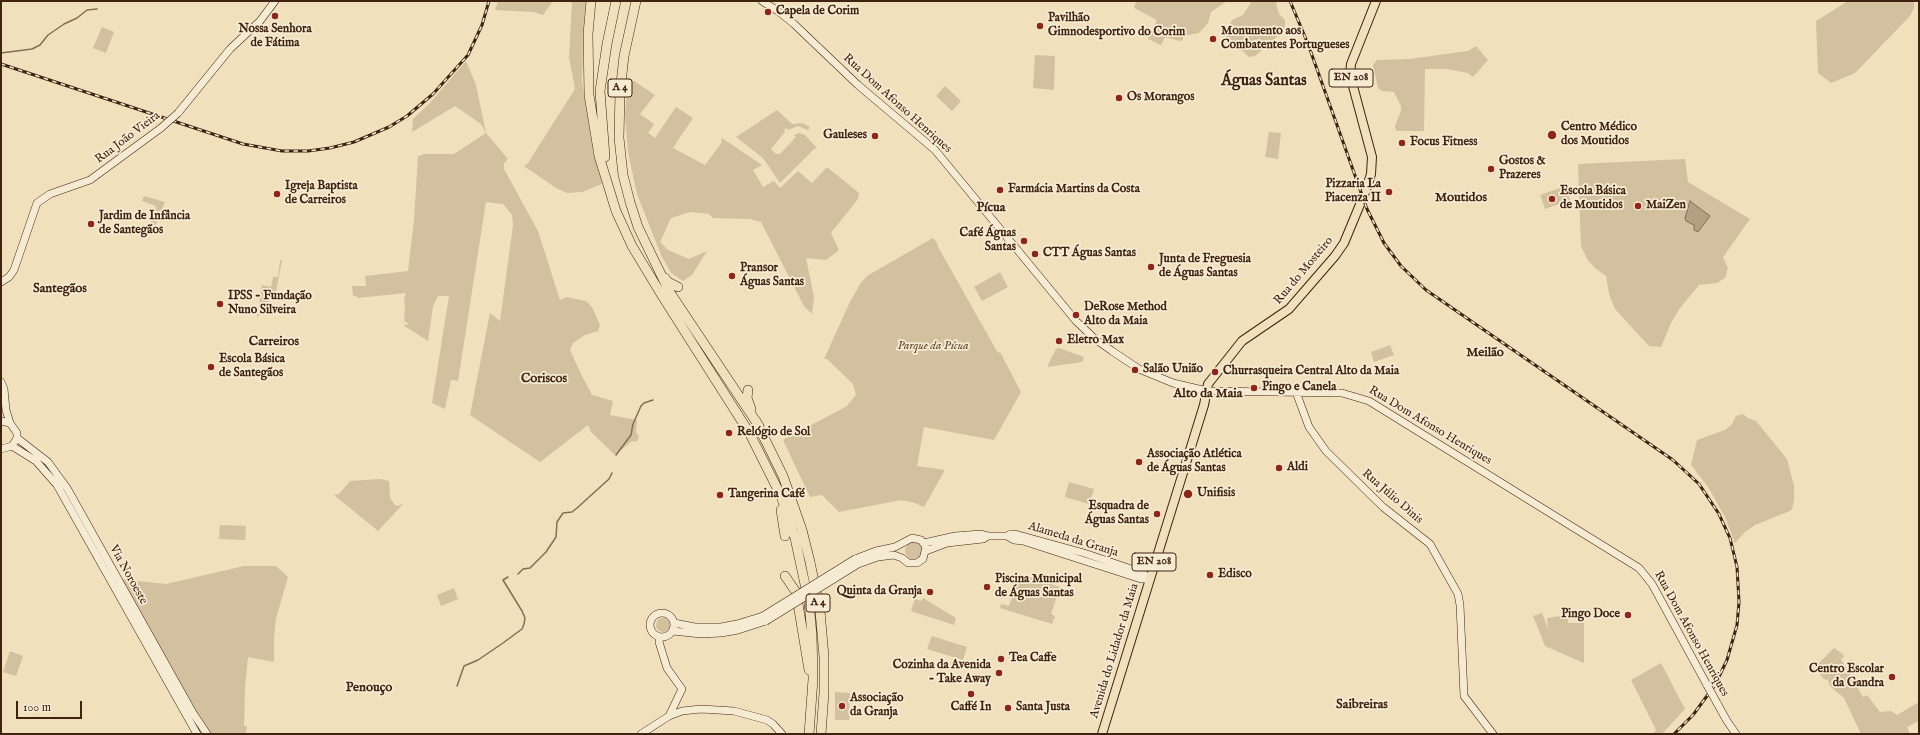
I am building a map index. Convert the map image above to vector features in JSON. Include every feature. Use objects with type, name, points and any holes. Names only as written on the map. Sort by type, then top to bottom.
[{"type":"highway","name":"A 4","points":[[592,1],[588,34],[589,95],[599,156],[616,211],[632,246],[750,434],[785,507],[801,566],[811,624],[813,679],[809,734]]},
{"type":"highway","name":"A 4","points":[[608,186],[602,132],[600,91],[607,44],[616,1]]},
{"type":"highway","name":"A 4","points":[[636,1],[624,56],[620,92],[619,138],[623,175],[638,227],[652,259],[669,291],[759,426],[785,483],[802,530],[820,611],[824,657],[824,693],[821,734]]},
{"type":"highway","points":[[652,259],[668,282],[678,287]]},
{"type":"highway","points":[[748,390],[749,404],[759,426]]},
{"type":"highway","points":[[769,472],[782,515],[785,536]]},
{"type":"highway","points":[[786,576],[796,592],[807,665],[813,679]]},
{"type":"main road","name":"Rua João Vieira","points":[[1,282],[9,277],[14,270],[37,203],[50,194],[90,180],[161,128],[178,113],[230,49],[260,20],[275,1]]},
{"type":"main road","name":"Rua Dom Afonso Henriques","points":[[762,1],[778,11],[794,24],[858,85],[935,150],[1076,320],[1096,339],[1140,369],[1173,383],[1207,390],[1342,393],[1370,401],[1627,560],[1645,574],[1652,584],[1727,721],[1736,734]]},
{"type":"main road","name":"Rua do Mosteiro","points":[[1207,390],[1208,384],[1241,343],[1289,310],[1344,243],[1366,190],[1371,170],[1372,157],[1350,75],[1351,64],[1376,1]]},
{"type":"main road","points":[[1,382],[6,400],[6,410],[10,423],[16,429],[17,438],[12,446],[2,450]]},
{"type":"main road","name":"Avenida do Lidador da Maia","points":[[1102,734],[1207,390]]},
{"type":"main road","name":"Rua Júlio Dinis","points":[[1296,392],[1309,427],[1326,451],[1383,507],[1430,544],[1458,594],[1464,696],[1493,734]]},
{"type":"main road","points":[[6,410],[1,421],[10,423]]},
{"type":"main road","name":"Via Noroeste","points":[[17,438],[48,462],[66,488],[190,709],[207,734]]},
{"type":"main road","name":"Via Noroeste","points":[[12,446],[36,461],[57,485],[197,734]]},
{"type":"main road","name":"Alameda da Granja","points":[[673,630],[701,634],[738,630],[764,618],[867,553],[901,545],[904,541],[912,538],[916,538],[924,543],[939,541],[955,536],[981,534],[988,536],[1008,536],[1014,540],[1141,579],[1149,579]]},
{"type":"main road","name":"Alameda da Granja","points":[[856,561],[886,555],[902,558],[908,563],[916,563],[923,559],[926,551],[947,543],[983,539],[988,536]]},
{"type":"main road","points":[[924,543],[926,551]]},
{"type":"main road","points":[[901,545],[900,549],[902,558]]},
{"type":"main road","name":"Alameda da Granja","points":[[660,637],[651,629],[651,621],[656,615],[667,614],[674,623],[695,627],[721,627],[764,618]]},
{"type":"main road","points":[[674,623],[673,630],[668,636],[660,637],[659,642],[665,661],[682,689],[675,711]]},
{"type":"main road","points":[[641,734],[675,711],[701,709],[734,711],[757,717],[770,722],[782,734]]},
{"type":"green space","points":[[498,1],[553,1],[543,15],[533,12],[495,10]]},
{"type":"green space","points":[[572,1],[586,1],[583,30],[582,81],[593,152],[602,184],[582,192],[567,193],[556,188],[524,166],[528,163],[575,89],[569,57]]},
{"type":"green space","points":[[1136,1],[1227,1],[1211,12],[1208,23],[1199,33],[1183,36],[1183,40],[1179,41],[1165,37],[1161,45],[1148,39],[1157,20],[1134,8]]},
{"type":"green space","points":[[1252,1],[1278,1],[1276,4],[1279,14],[1285,20],[1285,27],[1273,41],[1255,56],[1249,57],[1225,35],[1232,20],[1243,15]]},
{"type":"green space","points":[[1848,1],[1914,1],[1914,8],[1910,16],[1855,73],[1831,83],[1818,73],[1816,21]]},
{"type":"green space","points":[[102,27],[114,32],[106,53],[93,48]]},
{"type":"green space","points":[[1476,46],[1488,60],[1473,77],[1468,73],[1446,69],[1425,69],[1424,131],[1396,131],[1395,126],[1401,111],[1401,106],[1394,92],[1382,91],[1378,88],[1373,65],[1377,60],[1410,59],[1468,51]]},
{"type":"green space","points":[[1035,55],[1055,56],[1054,90],[1033,88]]},
{"type":"green space","points":[[466,61],[476,85],[486,133],[481,124],[455,106],[412,132],[413,119],[429,104]]},
{"type":"green space","points":[[628,77],[655,95],[640,114],[654,124],[648,133],[655,138],[676,107],[693,118],[673,148],[705,165],[722,142],[722,138],[762,165],[753,170],[763,187],[774,181],[780,188],[798,171],[812,183],[827,167],[859,193],[858,199],[831,233],[839,250],[826,260],[806,258],[814,297],[812,314],[804,306],[761,222],[750,219],[713,218],[709,214],[690,212],[671,218],[660,242],[668,250],[689,259],[707,251],[692,275],[683,281],[671,273],[661,255],[637,194],[628,152],[625,116]]},
{"type":"green space","points":[[945,86],[961,101],[952,111],[936,96]]},
{"type":"green space","points":[[777,110],[792,124],[802,123],[810,127],[808,130],[798,126],[788,130],[786,128],[784,130],[785,132],[771,149],[776,154],[780,154],[796,137],[794,135],[799,133],[805,135],[817,148],[814,149],[780,183],[763,158],[736,137]]},
{"type":"green space","points":[[1269,132],[1281,133],[1278,159],[1265,157]]},
{"type":"green space","points":[[486,133],[508,159],[504,163],[504,169],[538,231],[560,300],[566,297],[586,301],[592,307],[600,325],[598,331],[585,335],[573,343],[570,350],[592,395],[613,401],[610,415],[637,420],[636,432],[639,437],[636,442],[632,441],[615,455],[591,432],[588,425],[540,462],[470,415],[490,313],[500,321],[513,225],[512,215],[503,204],[486,202],[458,381],[451,380],[445,409],[432,403],[449,296],[438,296],[433,306],[428,341],[403,325],[407,325],[408,323],[404,321],[404,298],[406,293],[357,298],[357,296],[353,296],[352,286],[366,286],[365,276],[408,271],[414,220],[418,156],[423,154],[454,154]]},
{"type":"green space","points":[[1685,159],[1688,182],[1750,219],[1723,257],[1728,268],[1725,278],[1717,283],[1699,285],[1680,308],[1671,323],[1661,347],[1649,346],[1615,309],[1609,294],[1606,276],[1595,268],[1587,259],[1581,246],[1578,164]]},
{"type":"green space","points":[[1566,186],[1570,200],[1545,209],[1540,195]]},
{"type":"green space","points":[[144,196],[165,202],[152,233],[148,231],[156,206],[142,201]]},
{"type":"green space","name":"Parque da Pícua","points":[[933,238],[938,244],[937,245],[998,353],[1000,352],[1021,392],[994,440],[924,427],[917,466],[945,470],[924,507],[915,503],[901,500],[839,512],[822,495],[810,497],[783,440],[847,406],[856,395],[853,384],[827,359],[824,359],[849,304],[860,284],[867,276]]},
{"type":"green space","points":[[280,260],[282,260],[276,292],[257,318],[262,285],[271,287],[273,277],[278,277]]},
{"type":"green space","points":[[1000,272],[1008,287],[982,301],[974,287]]},
{"type":"green space","points":[[1390,345],[1394,355],[1374,362],[1371,352]]},
{"type":"green space","points":[[1059,348],[1084,357],[1082,362],[1047,367],[1056,349]]},
{"type":"green space","points":[[1743,414],[1756,421],[1787,459],[1794,486],[1794,500],[1790,511],[1755,525],[1745,532],[1735,543],[1725,517],[1708,487],[1691,465],[1697,440],[1725,430],[1732,424],[1736,416]]},
{"type":"green space","points":[[380,479],[389,481],[390,498],[396,506],[403,504],[378,531],[334,495],[339,494],[350,481]]},
{"type":"green space","points":[[1069,482],[1094,489],[1089,504],[1065,497]]},
{"type":"green space","points":[[220,525],[246,526],[245,540],[219,539]]},
{"type":"green space","points":[[914,542],[920,545],[923,551],[920,557],[914,560],[908,557],[905,551],[908,545]]},
{"type":"green space","points":[[244,566],[276,566],[288,577],[276,618],[274,662],[248,657],[245,686],[244,726],[247,726],[246,734],[209,734],[120,579],[166,584]]},
{"type":"green space","points":[[1020,574],[1060,587],[1051,614],[1055,616],[1052,624],[1000,608],[1001,604],[1009,606]]},
{"type":"green space","points":[[454,588],[458,599],[441,606],[437,595]]},
{"type":"green space","points":[[923,598],[956,618],[954,625],[911,611],[915,599],[921,601]]},
{"type":"green space","points":[[1542,613],[1548,629],[1547,618],[1568,615],[1568,623],[1584,623],[1584,663],[1545,646],[1533,616]]},
{"type":"green space","points":[[660,618],[666,618],[670,622],[670,628],[666,632],[660,632],[656,628],[656,622]]},
{"type":"green space","points":[[932,636],[967,647],[963,660],[927,649]]},
{"type":"green space","points":[[1834,648],[1843,654],[1844,657],[1841,659],[1863,697],[1867,695],[1880,712],[1891,711],[1897,715],[1919,702],[1919,721],[1907,727],[1910,734],[1861,734],[1844,698],[1830,686],[1828,680],[1824,679],[1814,668]]},
{"type":"green space","points":[[10,651],[23,656],[16,676],[3,672]]},
{"type":"green space","points":[[1661,663],[1685,709],[1662,734],[1653,734],[1656,730],[1631,680]]},
{"type":"green space","name":"Associação da Granja","points":[[835,692],[850,693],[849,720],[835,720]]},
{"type":"shaded area","points":[[1690,201],[1710,216],[1698,232],[1694,230],[1694,225],[1686,221],[1685,218]]},
{"type":"waterway","points":[[1,53],[32,49],[40,45],[48,35],[64,24],[77,18],[87,10],[97,9]]},
{"type":"waterway","points":[[616,455],[631,435],[633,424],[641,406],[644,403],[653,400]]},
{"type":"waterway","points":[[518,574],[523,569],[530,568],[546,552],[556,537],[557,522],[563,513],[572,512],[577,508],[609,479],[612,473]]},
{"type":"waterway","points":[[457,686],[464,666],[478,660],[522,629],[525,618],[503,580],[508,577]]},
{"type":"railway","points":[[1,64],[243,144],[282,151],[308,151],[330,148],[354,142],[389,127],[407,116],[433,94],[468,55],[482,25],[489,1]]},
{"type":"railway","points":[[1290,1],[1308,44],[1367,209],[1384,243],[1401,266],[1426,290],[1673,460],[1699,484],[1719,514],[1730,538],[1737,567],[1739,602],[1737,625],[1727,660],[1715,685],[1693,715],[1674,734]]},
{"type":"place","name":"Capela de Corim","points":[[768,12]]},
{"type":"place","name":"Nossa Senhora de Fátima","points":[[275,16]]},
{"type":"place","name":"Pavilhão Gimnodesportivo do Corim","points":[[1040,26]]},
{"type":"place","name":"Monumento aos Combatentes Portugueses","points":[[1213,39]]},
{"type":"place","name":"Os Morangos","points":[[1119,98]]},
{"type":"place","name":"Centro Médico dos Moutidos","points":[[1552,135]]},
{"type":"place","name":"Gauleses","points":[[875,136]]},
{"type":"place","name":"Focus Fitness","points":[[1402,143]]},
{"type":"place","name":"Gostos & Prazeres","points":[[1491,169]]},
{"type":"place","name":"Farmácia Martins da Costa","points":[[1000,190]]},
{"type":"place","name":"Pizzaria La Piacenza II","points":[[1389,192]]},
{"type":"place","name":"Igreja Baptista de Carreiros","points":[[277,194]]},
{"type":"place","name":"Escola Básica de Moutidos","points":[[1552,199]]},
{"type":"place","name":"MaiZen","points":[[1638,206]]},
{"type":"place","name":"Jardim de Infância de Santegãos","points":[[91,224]]},
{"type":"place","name":"Café Águas Santas","points":[[1024,241]]},
{"type":"place","name":"CTT Águas Santas","points":[[1035,254]]},
{"type":"place","name":"Junta de Freguesia de Águas Santas","points":[[1151,267]]},
{"type":"place","name":"Pransor Águas Santas","points":[[732,276]]},
{"type":"place","name":"IPSS - Fundação Nuno Silveira","points":[[220,304]]},
{"type":"place","name":"DeRose Method Alto da Maia","points":[[1076,315]]},
{"type":"place","name":"Eletro Max","points":[[1059,341]]},
{"type":"place","name":"Escola Básica de Santegãos","points":[[211,367]]},
{"type":"place","name":"Salão União","points":[[1135,370]]},
{"type":"place","name":"Churrasqueira Central Alto da Maia","points":[[1215,372]]},
{"type":"place","name":"Pingo e Canela","points":[[1254,388]]},
{"type":"place","name":"Relógio de Sol","points":[[729,433]]},
{"type":"place","name":"Associação Atlética de Águas Santas","points":[[1139,462]]},
{"type":"place","name":"Aldi","points":[[1279,468]]},
{"type":"place","name":"Unifisis","points":[[1188,494]]},
{"type":"place","name":"Tangerina Café","points":[[720,495]]},
{"type":"place","name":"Esquadra de Águas Santas","points":[[1157,514]]},
{"type":"place","name":"Edisco","points":[[1210,575]]},
{"type":"place","name":"Piscina Municipal de Águas Santas","points":[[987,587]]},
{"type":"place","name":"Quinta da Granja","points":[[930,592]]},
{"type":"place","name":"Pingo Doce","points":[[1628,615]]},
{"type":"place","name":"Tea Caffe","points":[[1001,659]]},
{"type":"place","name":"Cozinha da Avenida - Take Away","points":[[999,673]]},
{"type":"place","name":"Centro Escolar da Gandra","points":[[1892,677]]},
{"type":"place","name":"Caffé In","points":[[971,694]]},
{"type":"place","name":"Associação da Granja","points":[[842,706]]},
{"type":"place","name":"Santa Justa","points":[[1008,708]]},
{"type":"district","name":"Águas Santas","points":[[1264,82]]},
{"type":"district","name":"Moutidos","points":[[1461,198]]},
{"type":"district","name":"Pícua","points":[[991,208]]},
{"type":"district","name":"Santegãos","points":[[60,289]]},
{"type":"district","name":"Carreiros","points":[[274,342]]},
{"type":"district","name":"Meilão","points":[[1485,353]]},
{"type":"district","name":"Coriscos","points":[[544,379]]},
{"type":"district","name":"Alto da Maia","points":[[1208,394]]},
{"type":"district","name":"Penouço","points":[[369,688]]},
{"type":"district","name":"Saibreiras","points":[[1362,705]]}]
